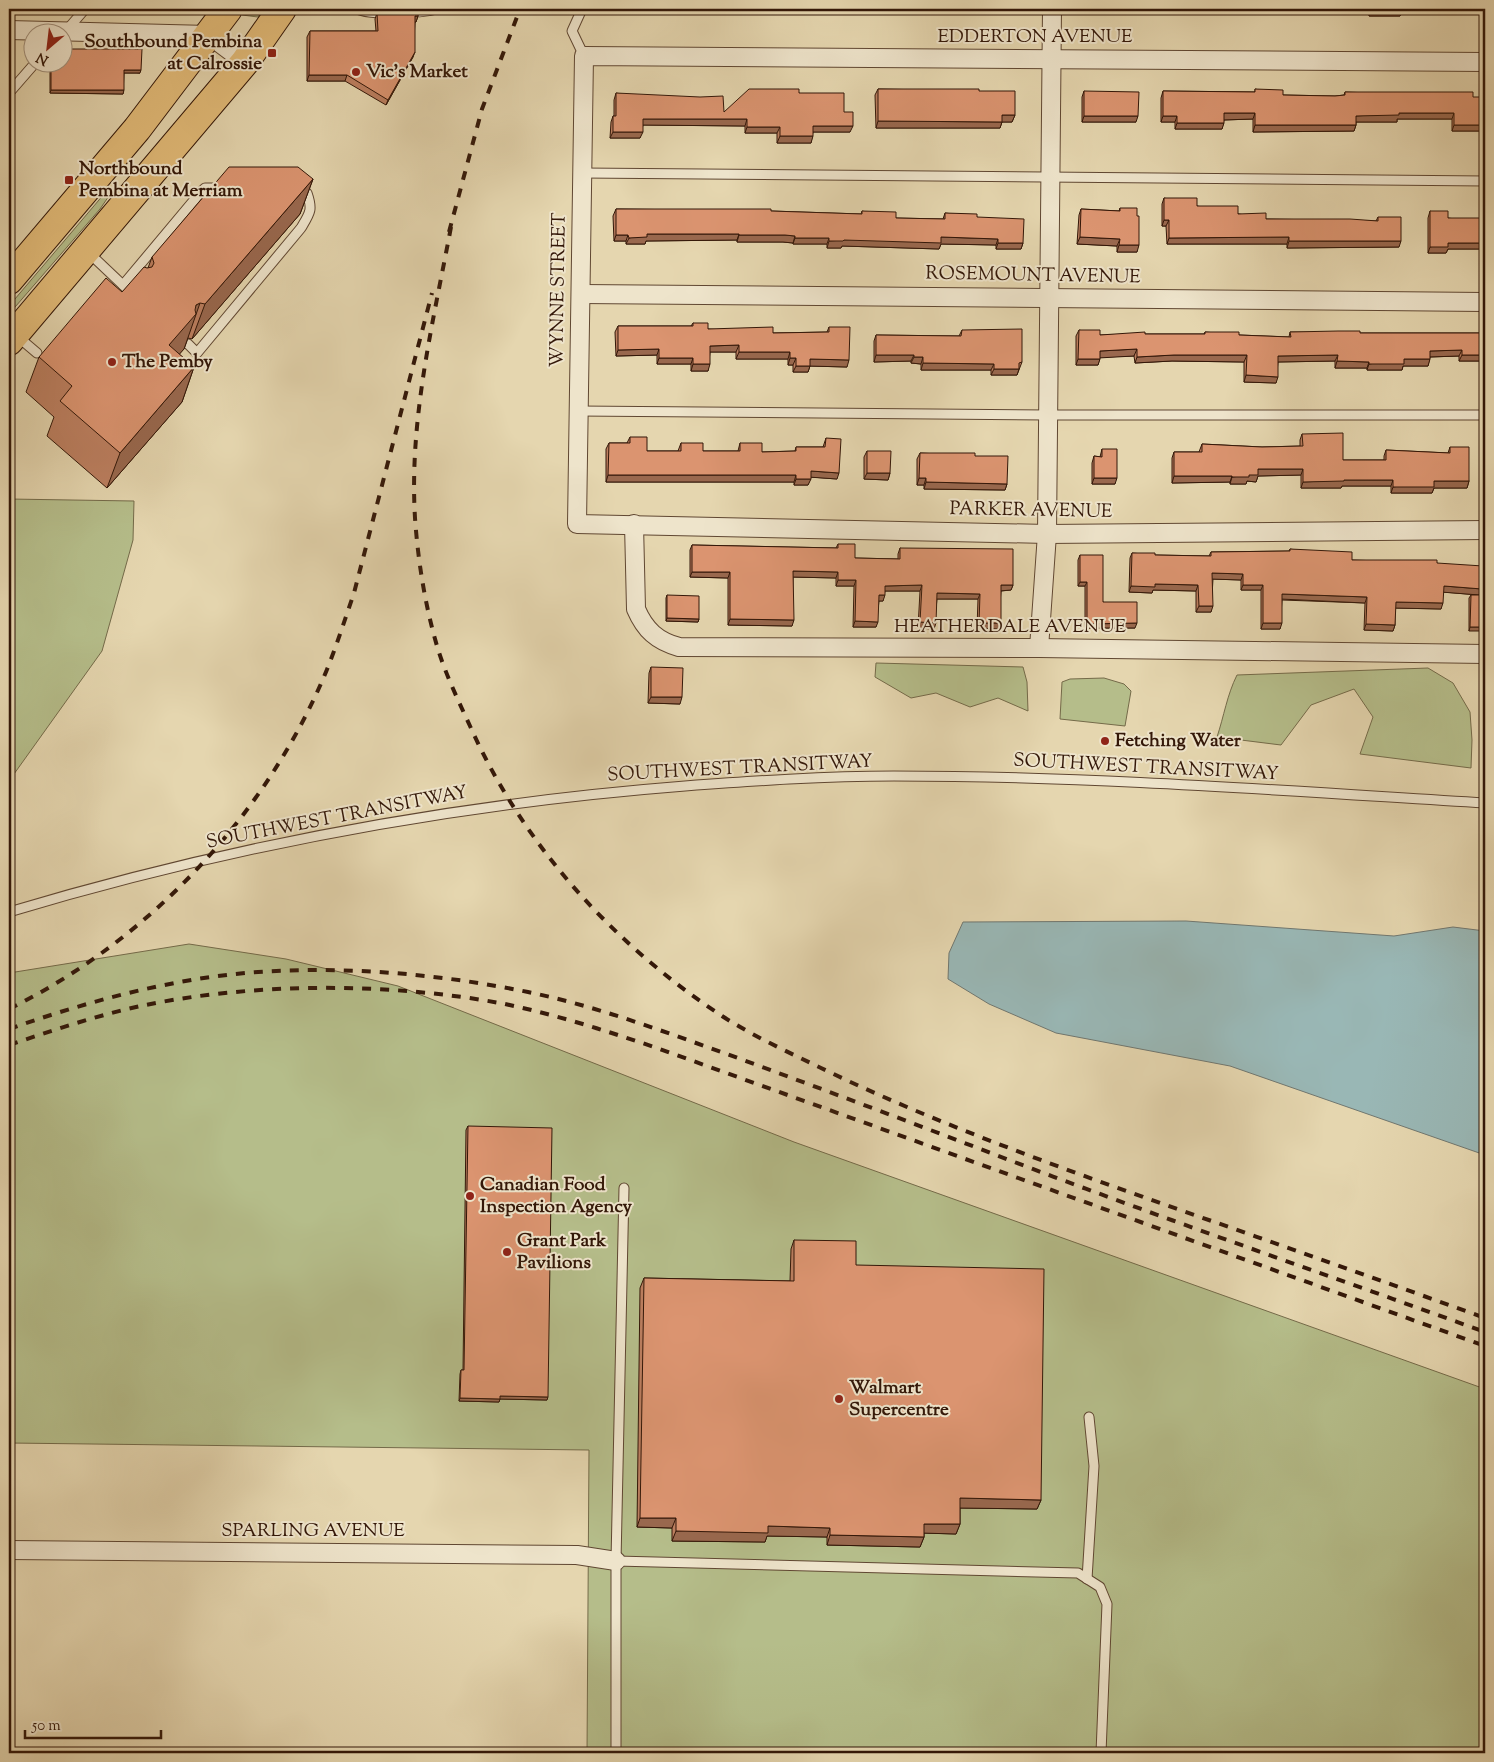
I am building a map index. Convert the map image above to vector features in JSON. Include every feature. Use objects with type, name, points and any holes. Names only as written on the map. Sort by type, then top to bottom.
[{"type":"main road","points":[[9,280],[137,129],[228,9]]},
{"type":"main road","points":[[11,335],[86,250],[245,62],[282,9]]},
{"type":"street","points":[[1039,648],[1048,534],[1052,9]]},
{"type":"street","points":[[9,30],[22,31]]},
{"type":"street","points":[[72,33],[209,35],[245,62]]},
{"type":"street","name":"EDDERTON AVENUE","points":[[584,56],[1485,62]]},
{"type":"street","name":"WYNNE STREET","points":[[577,524],[584,56]]},
{"type":"street","name":"ROSEMOUNT AVENUE","points":[[581,294],[1485,302]]},
{"type":"street","name":"PARKER AVENUE","points":[[577,524],[1048,534],[1485,530]]},
{"type":"street","name":"HEATHERDALE AVENUE","points":[[634,524],[636,609],[642,622],[655,637],[664,643],[679,647],[1039,648],[1485,654]]},
{"type":"street","name":"SPARLING AVENUE","points":[[9,1550],[577,1555],[616,1561]]},
{"type":"lane","points":[[72,25],[85,9]]},
{"type":"lane","points":[[357,9],[375,12],[416,12],[437,9]]},
{"type":"lane","points":[[582,9],[572,31],[584,56]]},
{"type":"lane","points":[[9,93],[27,72]]},
{"type":"lane","points":[[582,173],[1485,181]]},
{"type":"lane","points":[[123,285],[205,188],[232,188]]},
{"type":"lane","points":[[188,344],[197,353],[301,228],[311,211],[311,203],[308,194],[300,191],[291,191]]},
{"type":"lane","points":[[86,250],[135,297]]},
{"type":"lane","points":[[11,335],[37,353]]},
{"type":"lane","points":[[578,411],[1048,416],[1485,415]]},
{"type":"lane","name":"SOUTHWEST TRANSITWAY","points":[[9,912],[72,893],[185,864],[370,825],[483,807],[569,796],[708,784],[809,778],[891,776],[1020,777],[1160,783],[1485,803]]},
{"type":"lane","points":[[616,1753],[616,1561],[624,1188]]},
{"type":"lane","points":[[1087,1578],[1094,1466],[1089,1417]]},
{"type":"lane","points":[[616,1561],[1078,1573],[1100,1587],[1107,1604],[1101,1753]]},
{"type":"green space","points":[[246,9],[264,9],[258,17],[242,15]]},
{"type":"green space","points":[[110,187],[113,190],[100,209],[9,314],[9,306]]},
{"type":"green space","points":[[9,499],[134,501],[133,540],[102,651],[9,781]]},
{"type":"green space","points":[[876,663],[1023,667],[1027,682],[1028,711],[998,698],[970,707],[936,693],[911,698],[875,677]]},
{"type":"green space","points":[[1428,668],[1453,683],[1470,712],[1471,768],[1360,754],[1373,717],[1354,689],[1311,705],[1281,745],[1217,737],[1228,698],[1237,675]]},
{"type":"green space","points":[[1104,678],[1124,684],[1131,691],[1125,726],[1060,719],[1062,682],[1070,679]]},
{"type":"green space","points":[[189,944],[286,959],[398,986],[794,1142],[1485,1389],[1485,1753],[587,1753],[589,1450],[9,1443],[9,973]]},
{"type":"water","points":[[1186,921],[1394,936],[1453,927],[1485,931],[1485,1155],[1230,1066],[1056,1033],[989,1004],[948,979],[949,953],[963,922]]},
{"type":"building","points":[[1402,9],[1402,10],[1371,10]]},
{"type":"building","name":"Vic’s Market","points":[[419,12],[418,16],[415,16],[415,52],[388,100],[347,75],[309,75],[310,31],[378,31],[377,13]]},
{"type":"building","points":[[72,49],[142,49],[141,70],[124,70],[124,90],[51,90],[51,72],[72,72]]},
{"type":"building","points":[[749,89],[799,89],[799,93],[844,93],[844,112],[853,112],[853,126],[813,126],[813,136],[780,136],[780,127],[747,127],[747,119],[643,119],[643,132],[613,132],[613,116],[616,116],[616,93],[700,97],[723,96],[724,112]]},
{"type":"building","points":[[878,89],[1015,91],[1015,115],[1002,115],[1002,122],[878,121]]},
{"type":"building","points":[[1255,89],[1283,90],[1283,95],[1335,96],[1345,95],[1345,92],[1473,92],[1473,97],[1483,97],[1484,125],[1454,125],[1454,113],[1399,113],[1399,115],[1356,116],[1356,125],[1255,125],[1255,113],[1224,113],[1224,123],[1177,123],[1177,116],[1163,116],[1163,91],[1255,92]]},
{"type":"building","points":[[1084,91],[1139,92],[1138,116],[1084,116]]},
{"type":"building","name":"The Pemby","points":[[229,167],[298,167],[313,179],[205,304],[200,303],[196,305],[196,314],[169,345],[194,367],[120,453],[60,401],[72,386],[39,357],[106,278],[122,292],[144,267],[152,267],[154,263],[152,257]]},
{"type":"building","points":[[1164,198],[1197,198],[1197,206],[1238,206],[1238,214],[1266,213],[1266,219],[1378,221],[1378,217],[1401,217],[1401,241],[1289,241],[1289,237],[1169,238],[1169,220],[1164,220]]},
{"type":"building","points":[[1120,208],[1137,208],[1137,216],[1139,216],[1139,245],[1119,245],[1120,239],[1080,237],[1081,209],[1120,211]]},
{"type":"building","points":[[616,209],[771,209],[771,211],[862,214],[862,211],[896,212],[896,218],[945,219],[945,213],[977,214],[977,217],[1024,219],[1023,243],[998,243],[998,239],[941,237],[941,243],[829,241],[829,238],[795,238],[795,236],[785,235],[739,234],[647,234],[647,237],[629,238],[628,235],[616,235]]},
{"type":"building","points":[[1430,211],[1448,211],[1448,218],[1481,218],[1481,223],[1485,223],[1485,243],[1448,243],[1448,247],[1430,247]]},
{"type":"building","points":[[693,323],[708,323],[708,329],[773,327],[773,333],[829,332],[829,327],[850,327],[849,360],[810,359],[810,366],[796,366],[796,358],[790,358],[790,352],[739,352],[739,345],[710,346],[710,364],[693,364],[693,358],[659,358],[659,349],[618,350],[618,326],[693,326]]},
{"type":"building","points":[[1022,329],[1022,362],[1019,363],[1019,369],[994,369],[994,364],[923,363],[923,357],[914,357],[914,355],[876,355],[876,335],[961,336],[962,330]]},
{"type":"building","points":[[1079,330],[1100,330],[1100,335],[1145,332],[1145,334],[1205,334],[1205,332],[1239,332],[1239,335],[1291,337],[1290,332],[1485,333],[1485,355],[1462,355],[1462,350],[1430,351],[1430,359],[1404,359],[1404,364],[1369,364],[1369,362],[1337,361],[1338,355],[1278,356],[1278,377],[1246,375],[1247,355],[1137,357],[1137,349],[1100,351],[1100,359],[1078,359]]},
{"type":"building","points":[[1343,433],[1343,460],[1386,460],[1386,450],[1450,453],[1450,447],[1469,447],[1469,481],[1434,481],[1434,487],[1393,487],[1393,480],[1303,482],[1303,469],[1258,469],[1258,475],[1249,475],[1249,477],[1174,476],[1174,452],[1202,452],[1202,444],[1262,447],[1303,446],[1302,434]]},
{"type":"building","points":[[630,437],[647,437],[647,451],[681,451],[681,443],[703,443],[703,451],[740,451],[740,443],[762,443],[762,452],[796,451],[796,447],[825,447],[826,438],[841,439],[839,473],[811,471],[811,479],[796,479],[796,475],[608,475],[609,443],[630,443]]},
{"type":"building","points":[[1102,449],[1117,449],[1117,478],[1094,478],[1094,456],[1102,457]]},
{"type":"building","points":[[867,451],[891,451],[890,473],[867,473]]},
{"type":"building","points":[[920,453],[975,453],[975,456],[1008,456],[1007,484],[926,482],[926,478],[919,478]]},
{"type":"building","points":[[838,544],[855,544],[855,558],[900,559],[900,548],[1013,549],[1013,585],[1001,585],[1001,623],[979,623],[980,594],[937,593],[936,623],[920,622],[922,585],[885,586],[885,595],[879,595],[878,622],[855,621],[856,580],[838,580],[838,572],[793,571],[794,620],[730,619],[730,572],[692,572],[692,545],[838,548]]},
{"type":"building","points":[[1290,549],[1352,552],[1352,560],[1437,560],[1437,563],[1483,566],[1482,589],[1444,586],[1443,603],[1396,602],[1395,625],[1366,624],[1367,597],[1282,594],[1282,623],[1263,623],[1263,585],[1243,585],[1243,574],[1212,573],[1213,606],[1199,606],[1198,585],[1155,584],[1155,587],[1131,586],[1132,553],[1211,556],[1211,552],[1290,551]]},
{"type":"building","points":[[1080,555],[1103,555],[1103,602],[1137,602],[1137,623],[1087,624],[1087,582],[1080,582]]},
{"type":"building","points":[[667,595],[699,596],[699,619],[667,618]]},
{"type":"building","points":[[1471,595],[1485,595],[1485,627],[1470,627]]},
{"type":"building","points":[[651,667],[683,668],[682,697],[651,697]]},
{"type":"building","name":"Grant Park Pavilions","points":[[468,1126],[552,1128],[548,1397],[500,1396],[500,1399],[460,1398],[461,1370],[464,1370]]},
{"type":"building","name":"Walmart Supercentre","points":[[794,1240],[856,1241],[856,1265],[1044,1269],[1041,1500],[960,1498],[960,1524],[924,1524],[924,1537],[830,1535],[830,1528],[768,1526],[768,1533],[676,1531],[676,1518],[640,1518],[644,1278],[794,1281]]},
{"type":"railway","points":[[449,232],[482,109],[520,9]]},
{"type":"railway","points":[[451,227],[424,371],[416,444],[415,518],[420,567],[429,615],[437,646],[448,676],[492,770],[516,811],[544,851],[575,889],[608,924],[682,988],[722,1016],[771,1044],[858,1086],[972,1134],[1049,1163],[1485,1318]]},
{"type":"railway","points":[[9,1009],[60,981],[108,949],[153,912],[195,871],[233,827],[268,780],[298,731],[323,679],[354,593],[432,293]]},
{"type":"railway","points":[[9,1029],[70,1009],[132,992],[194,979],[258,972],[326,970],[393,973],[461,980],[528,992],[604,1012],[678,1037],[1118,1201],[1485,1332]]},
{"type":"railway","points":[[9,1045],[72,1024],[136,1007],[180,999],[273,989],[368,989],[415,992],[505,1004],[544,1013],[657,1048],[1485,1346]]},
{"type":"place","name":"Southbound Pembina at Calrossie","points":[[272,53]]},
{"type":"place","name":"Vic’s Market","points":[[356,72]]},
{"type":"place","name":"Northbound Pembina at Merriam","points":[[69,180]]},
{"type":"place","name":"The Pemby","points":[[112,362]]},
{"type":"place","name":"Fetching Water","points":[[1105,741]]},
{"type":"place","name":"Canadian Food Inspection Agency","points":[[470,1196]]},
{"type":"place","name":"Grant Park Pavilions","points":[[507,1252]]},
{"type":"place","name":"Walmart Supercentre","points":[[839,1399]]}]
